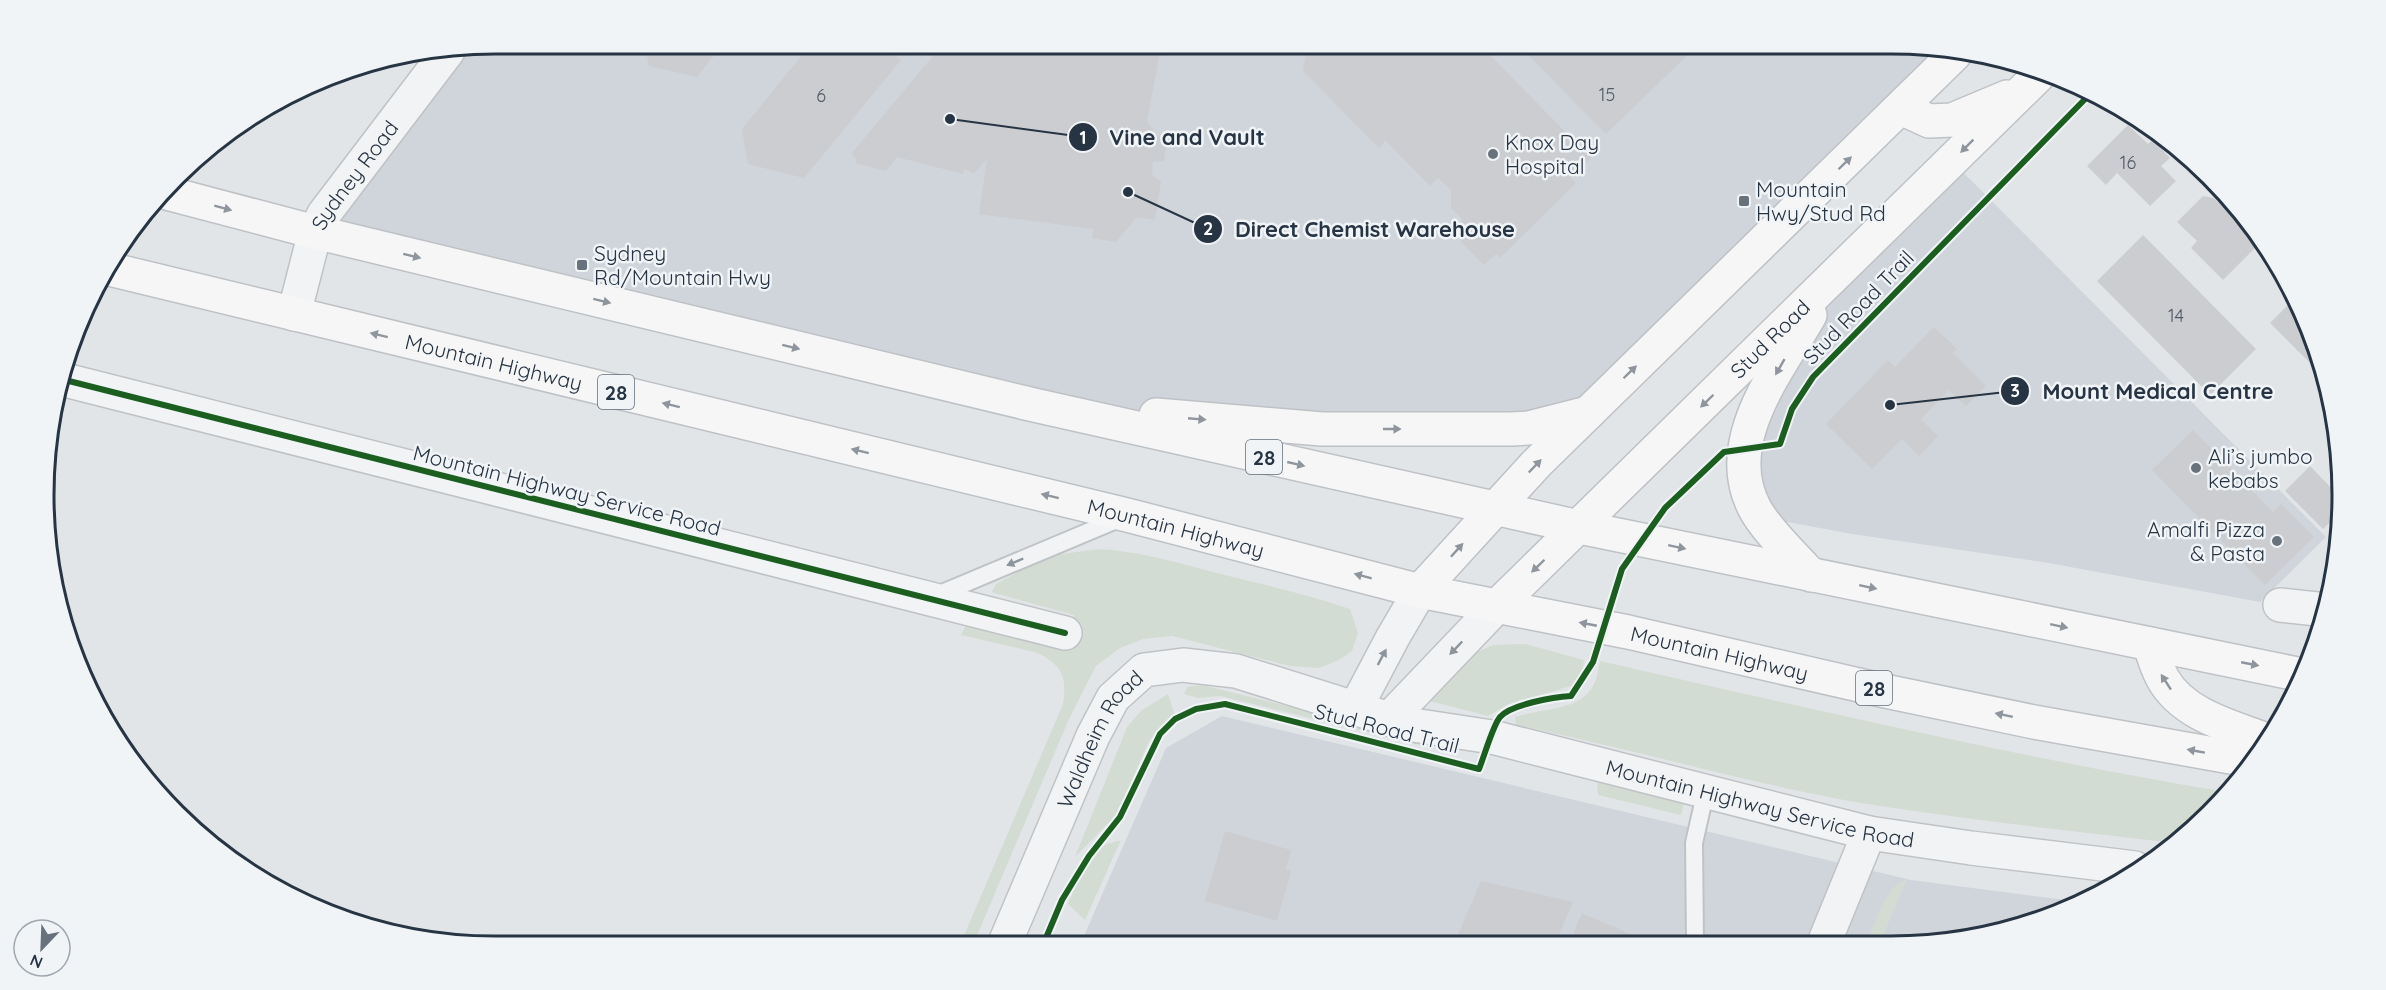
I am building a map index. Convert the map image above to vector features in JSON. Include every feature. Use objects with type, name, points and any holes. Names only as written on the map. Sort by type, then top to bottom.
[{"type":"main road","points":[[1420,591],[1494,509],[1588,413],[1951,58]]},
{"type":"main road","points":[[1901,108],[1929,122],[1952,120],[2033,81]]},
{"type":"main road","name":"Stud Road","points":[[1497,606],[2033,81]]},
{"type":"main road","name":"28","points":[[172,194],[315,232],[1034,405],[1494,509],[2294,673]]},
{"type":"main road","name":"Mountain Highway","points":[[115,270],[1127,515],[1420,591],[1628,632],[1885,691],[2034,722],[2244,759]]},
{"type":"main road","points":[[1812,575],[1755,510],[1745,478],[1744,449],[1756,408],[1831,280]]},
{"type":"main road","points":[[1034,405],[1322,429],[1529,428],[1588,413]]},
{"type":"main road","points":[[2150,644],[2163,680],[2175,695],[2210,718],[2260,737]]},
{"type":"street","name":"Sydney Road","points":[[294,314],[315,232],[330,206],[443,57]]},
{"type":"street","name":"Mountain Highway Service Road","points":[[69,381],[1065,633]]},
{"type":"street","points":[[1355,709],[1420,591]]},
{"type":"street","points":[[2280,604],[2317,609]]},
{"type":"street","points":[[1389,718],[1497,606]]},
{"type":"street","name":"Waldheim Road","points":[[1008,936],[1093,736],[1113,699],[1144,670],[1184,665],[1236,671],[1389,718]]},
{"type":"street","name":"Mountain Highway Service Road","points":[[1389,718],[1413,725],[1492,737],[1869,833],[2128,867]]},
{"type":"street","points":[[1827,936],[1869,833]]},
{"type":"lane","points":[[930,598],[1127,515]]},
{"type":"lane","points":[[1695,936],[1694,843],[1706,790]]},
{"type":"shaded area","points":[[495,54],[1891,54],[1951,58],[1588,413],[1406,429],[1034,405],[315,232],[443,57]]},
{"type":"shaded area","points":[[1952,161],[2326,537],[2260,602],[2043,562],[1852,534],[1760,517],[1744,449],[1831,280]]},
{"type":"shaded area","points":[[1099,549],[1129,552],[1301,594],[1350,609],[1358,633],[1352,651],[1339,660],[1319,668],[1290,666],[1172,636],[1143,639],[1120,648],[1096,666],[1069,719],[977,936],[964,936],[1063,704],[1064,687],[1058,668],[1038,653],[961,635],[965,627],[972,626],[1066,648],[1074,615],[992,592],[996,584],[1029,566],[1061,554]]},
{"type":"shaded area","points":[[1525,644],[1584,660],[1582,674],[1575,685],[1509,704],[1488,716],[1426,700],[1465,657],[1493,645]]},
{"type":"shaded area","points":[[1600,661],[1990,748],[2219,791],[2182,827],[2163,842],[1867,804],[1779,787],[1516,725],[1515,717],[1563,706],[1581,699],[1593,686]]},
{"type":"shaded area","points":[[1202,685],[1422,739],[1420,745],[1220,696],[1198,698],[1184,694],[1187,687]]},
{"type":"shaded area","points":[[1168,694],[1175,716],[1150,739],[1117,814],[1075,857],[1127,727],[1142,710]]},
{"type":"shaded area","points":[[1222,716],[1911,880],[2065,900],[2033,913],[1977,928],[1920,935],[1084,936],[1166,748]]},
{"type":"shaded area","points":[[1597,782],[1684,803],[1681,815],[1598,795]]},
{"type":"shaded area","points":[[1121,840],[1085,920],[1068,904],[1074,890],[1097,851],[1105,845]]},
{"type":"shaded area","points":[[1907,879],[1883,936],[1870,936],[1887,897],[1900,882]]},
{"type":"building","points":[[647,54],[715,54],[697,77],[649,66]]},
{"type":"building","points":[[803,54],[893,54],[901,60],[804,178],[748,164],[742,129]]},
{"type":"building","points":[[935,54],[1168,54],[1159,57],[1147,122],[1166,146],[1164,161],[1153,162],[1152,176],[1161,181],[1155,220],[1137,217],[1116,242],[1092,238],[1093,229],[979,214],[987,159],[974,173],[964,169],[963,174],[897,157],[886,171],[855,163],[857,159],[851,154]]},
{"type":"building","name":"Knox Day Hospital","points":[[1306,54],[1489,54],[1591,158],[1571,178],[1576,183],[1500,258],[1496,254],[1484,265],[1461,242],[1462,219],[1451,208],[1451,190],[1438,178],[1430,186],[1385,140],[1380,149],[1303,71]]},
{"type":"building","points":[[1527,54],[1689,54],[1606,134]]},
{"type":"building","points":[[2128,125],[2148,144],[2153,140],[2155,142],[2170,158],[2161,166],[2176,181],[2150,206],[2117,173],[2106,185],[2087,166]]},
{"type":"building","points":[[2203,196],[2214,198],[2236,220],[2255,248],[2223,280],[2191,248],[2197,241],[2177,222]]},
{"type":"building","points":[[2143,235],[2256,349],[2210,395],[2097,281]]},
{"type":"building","points":[[2289,304],[2313,366],[2270,323]]},
{"type":"building","points":[[1934,327],[1957,349],[1953,353],[1986,386],[1966,406],[1949,390],[1921,419],[1938,436],[1919,456],[1902,439],[1872,469],[1826,424],[1888,360],[1895,367]]},
{"type":"building","points":[[2193,430],[2273,512],[2281,504],[2314,537],[2265,585],[2152,470]]},
{"type":"building","points":[[2310,466],[2332,489],[2331,521],[2323,529],[2285,491]]},
{"type":"building","points":[[1225,831],[1291,850],[1286,869],[1291,871],[1277,921],[1205,901]]},
{"type":"building","points":[[1481,881],[1573,902],[1558,936],[1457,936]]},
{"type":"building","points":[[1582,913],[1635,936],[1572,936]]},
{"type":"cycle path","name":"Stud Road Trail","points":[[1047,936],[1062,900],[1089,856],[1120,817],[1160,734],[1175,719],[1196,709],[1225,704],[1479,769],[1494,727],[1506,712],[1534,702],[1571,696],[1593,662],[1622,569],[1665,508],[1724,452],[1780,444],[1792,409],[1813,377],[2085,99]]},
{"type":"cycle path","points":[[69,381],[1065,633]]},
{"type":"place","name":"Vine and Vault","points":[[950,119]]},
{"type":"place","name":"Knox Day Hospital","points":[[1493,154]]},
{"type":"place","name":"Direct Chemist Warehouse","points":[[1128,192]]},
{"type":"place","name":"Mountain Hwy/Stud Rd","points":[[1744,201]]},
{"type":"place","name":"Sydney Rd/Mountain Hwy","points":[[582,265]]},
{"type":"place","name":"Mount Medical Centre","points":[[1890,405]]},
{"type":"place","name":"Ali’s jumbo kebabs","points":[[2196,468]]},
{"type":"place","name":"Amalfi Pizza & Pasta","points":[[2277,541]]}]
